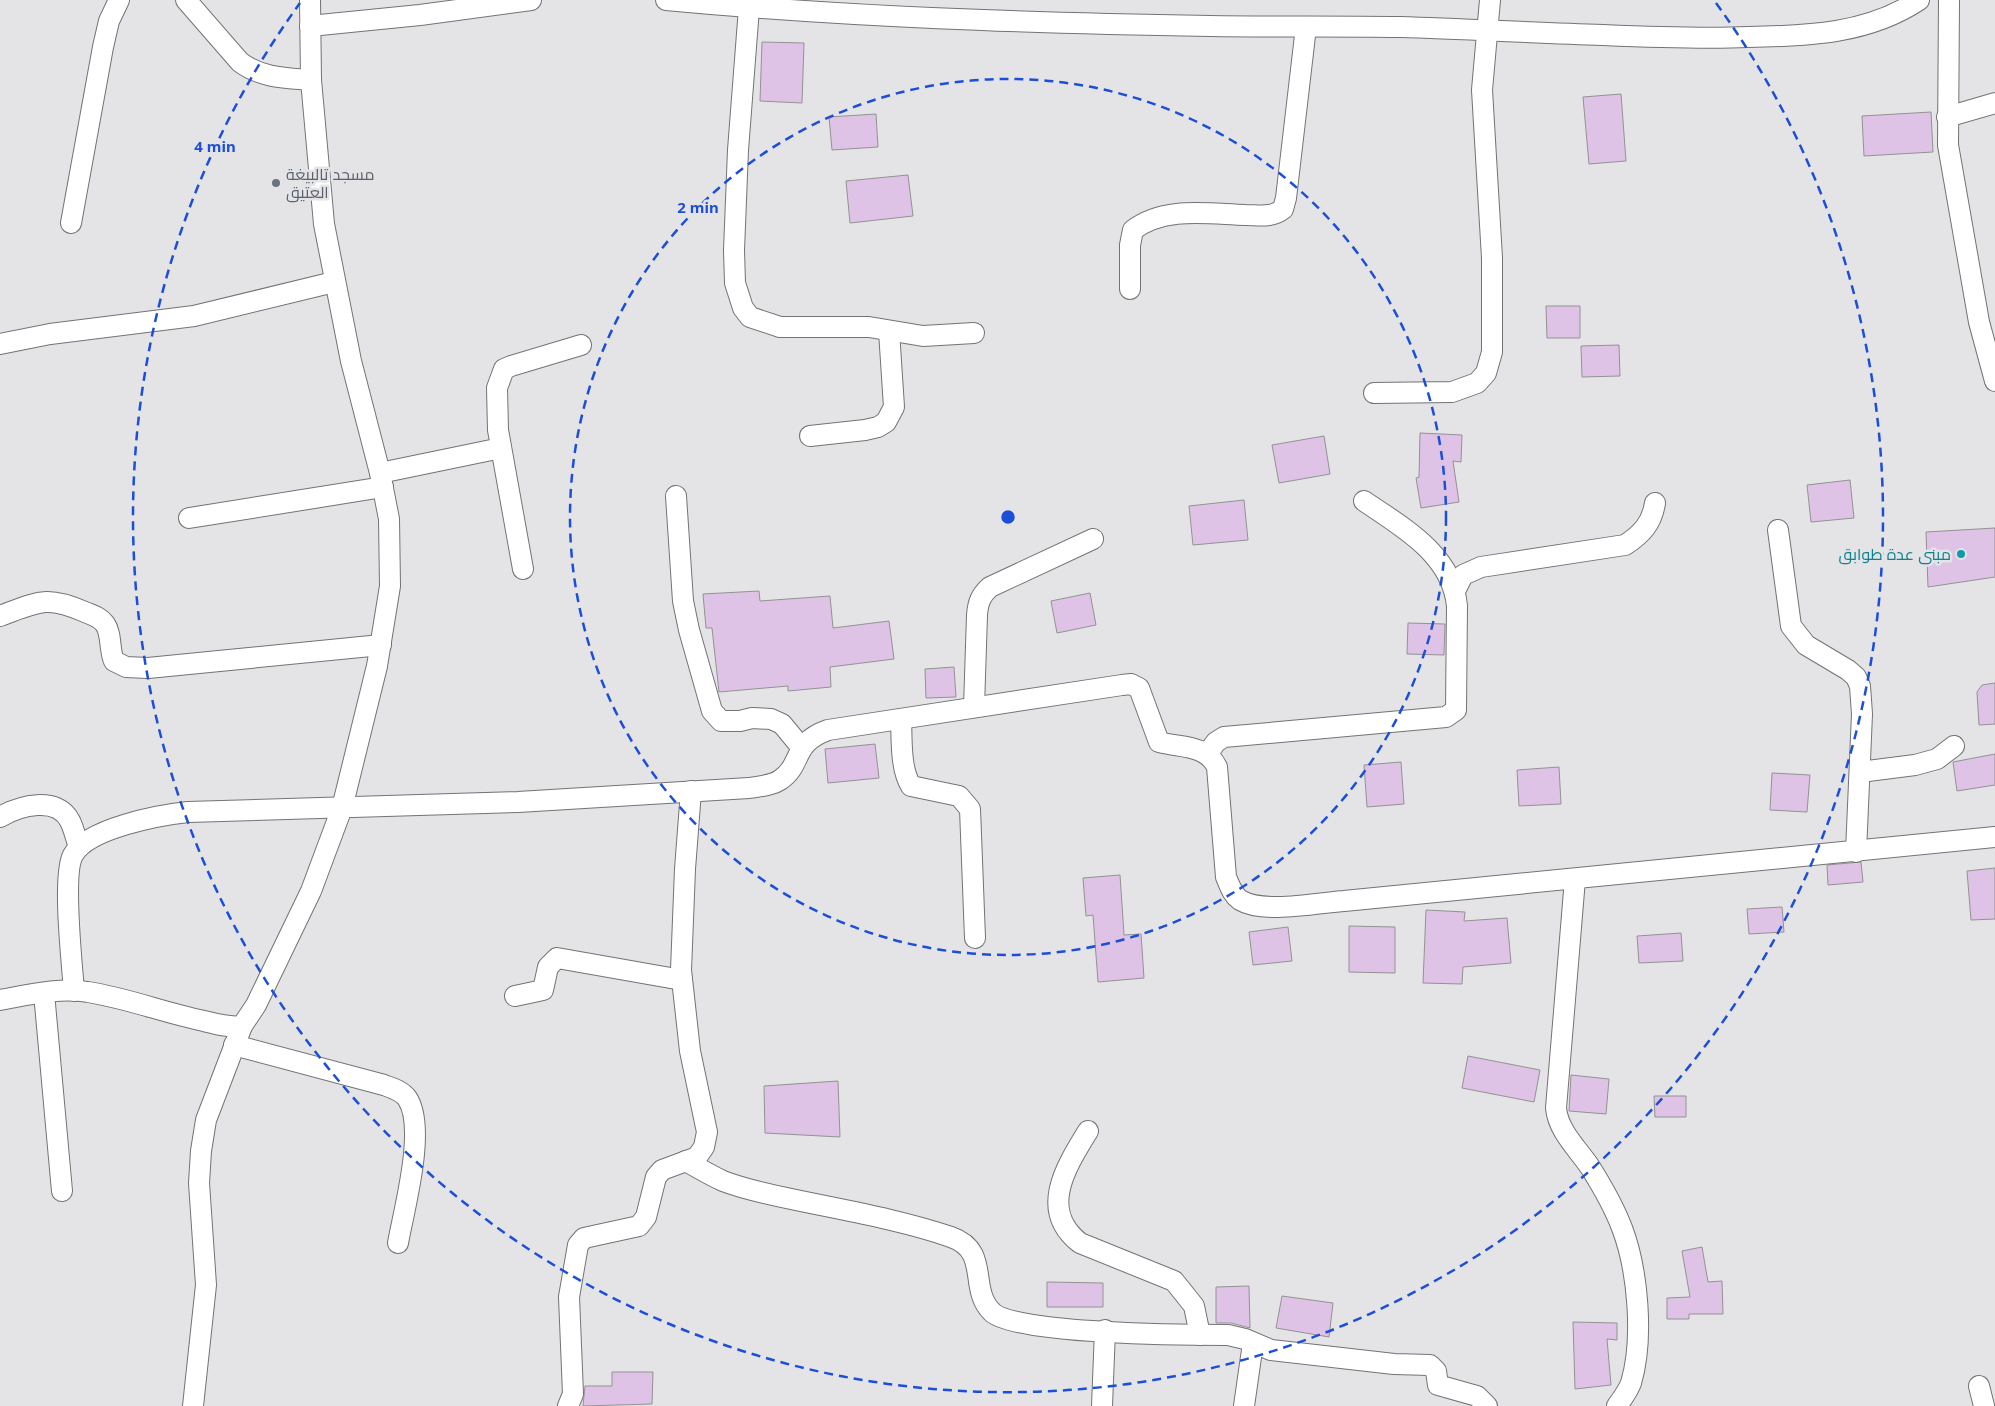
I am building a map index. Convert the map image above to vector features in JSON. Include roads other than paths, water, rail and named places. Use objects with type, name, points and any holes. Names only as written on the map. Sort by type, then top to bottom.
[{"type":"street","points":[[71,223],[107,30],[114,6],[118,0]]},
{"type":"street","points":[[186,0],[240,62],[251,70],[265,75],[311,80]]},
{"type":"street","points":[[193,1406],[206,1285],[200,1192],[201,1151],[206,1120],[242,1026],[256,1005],[311,891],[342,808],[381,645],[390,586],[389,519],[334,282],[324,224],[311,80],[310,0]]},
{"type":"street","points":[[310,26],[491,2],[530,0]]},
{"type":"street","points":[[666,0],[749,8],[926,8],[1306,27],[1487,31],[1658,38],[1728,38],[1824,34],[1870,24],[1890,16],[1919,0]]},
{"type":"street","points":[[1374,393],[1452,392],[1477,383],[1486,373],[1492,352],[1492,258],[1482,90],[1490,0]]},
{"type":"street","points":[[1949,0],[1948,145],[1961,230],[1979,322],[1995,380]]},
{"type":"street","points":[[749,8],[738,150],[734,250],[738,297],[750,317],[770,326],[810,328],[869,327],[923,336],[974,333]]},
{"type":"street","points":[[1130,289],[1130,245],[1133,230],[1142,223],[1168,215],[1189,213],[1269,216],[1283,209],[1286,198],[1306,27]]},
{"type":"street","points":[[1947,118],[1995,103]]},
{"type":"street","points":[[0,344],[50,334],[194,316],[334,282]]},
{"type":"street","points":[[810,436],[865,430],[878,427],[886,422],[894,406],[889,331]]},
{"type":"street","points":[[523,569],[498,430],[497,388],[504,370],[581,345]]},
{"type":"street","points":[[188,518],[381,480],[501,448]]},
{"type":"street","points":[[676,496],[683,601],[689,630],[712,711],[722,722],[752,718],[772,718],[782,724],[801,747]]},
{"type":"street","points":[[1208,753],[1216,742],[1224,737],[1446,717],[1453,714],[1456,710],[1458,699],[1457,606],[1454,591],[1433,554],[1422,541],[1364,501]]},
{"type":"street","points":[[1454,591],[1463,575],[1481,566],[1625,545],[1638,537],[1649,524],[1655,503]]},
{"type":"street","points":[[1778,530],[1791,626],[1806,645],[1848,670],[1856,677],[1860,686],[1862,714],[1856,852]]},
{"type":"street","points":[[974,707],[976,615],[978,603],[983,594],[990,587],[1093,539]]},
{"type":"street","points":[[0,616],[30,605],[50,601],[62,602],[100,618],[106,625],[114,661],[126,667],[148,668],[381,645]]},
{"type":"street","points":[[74,991],[67,884],[72,856],[78,847],[88,840],[151,816],[188,812],[518,802],[770,784],[786,776],[801,747],[813,735],[828,730],[1131,684],[1139,688],[1159,742],[1208,753],[1217,767],[1226,877],[1232,892],[1241,900],[1253,905],[1266,907],[1575,879],[1995,837]]},
{"type":"street","points":[[900,719],[904,767],[906,778],[911,786],[959,796],[970,809],[975,938]]},
{"type":"street","points":[[1860,772],[1915,765],[1937,759],[1954,746]]},
{"type":"street","points":[[568,1406],[573,1394],[569,1297],[578,1245],[584,1238],[639,1226],[646,1217],[656,1177],[662,1170],[701,1153],[707,1132],[690,1052],[682,980],[683,899],[691,791]]},
{"type":"street","points":[[0,817],[13,810],[34,805],[48,806],[61,810],[70,821],[78,847]]},
{"type":"street","points":[[1575,879],[1556,1108],[1561,1126],[1590,1168],[1610,1203],[1622,1227],[1630,1251],[1637,1305],[1638,1338],[1630,1384],[1617,1406]]},
{"type":"street","points":[[515,996],[543,990],[548,967],[557,958],[682,980]]},
{"type":"street","points":[[0,1000],[44,993],[74,991],[102,994],[214,1024],[242,1026]]},
{"type":"street","points":[[44,993],[62,1191]]},
{"type":"street","points":[[234,1045],[384,1085],[402,1093],[407,1098],[413,1116],[416,1140],[398,1243]]},
{"type":"street","points":[[1088,1131],[1060,1182],[1060,1215],[1068,1234],[1080,1243],[1174,1281],[1194,1306],[1200,1335]]},
{"type":"street","points":[[686,1161],[724,1181],[751,1190],[879,1218],[958,1240],[969,1247],[974,1254],[985,1303],[993,1314],[1030,1326],[1228,1335],[1254,1342],[1271,1350],[1394,1364],[1430,1365],[1436,1370],[1439,1385],[1477,1396],[1487,1406]]},
{"type":"street","points":[[1102,1406],[1104,1330]]},
{"type":"street","points":[[1244,1406],[1254,1342]]},
{"type":"street","points":[[1979,1386],[1984,1406]]},
{"type":"place","name":"مسجد تالبيغة العتيق","points":[[276,183]]},
{"type":"place","name":"مبنى عدة طوابق","points":[[1961,554]]}]
